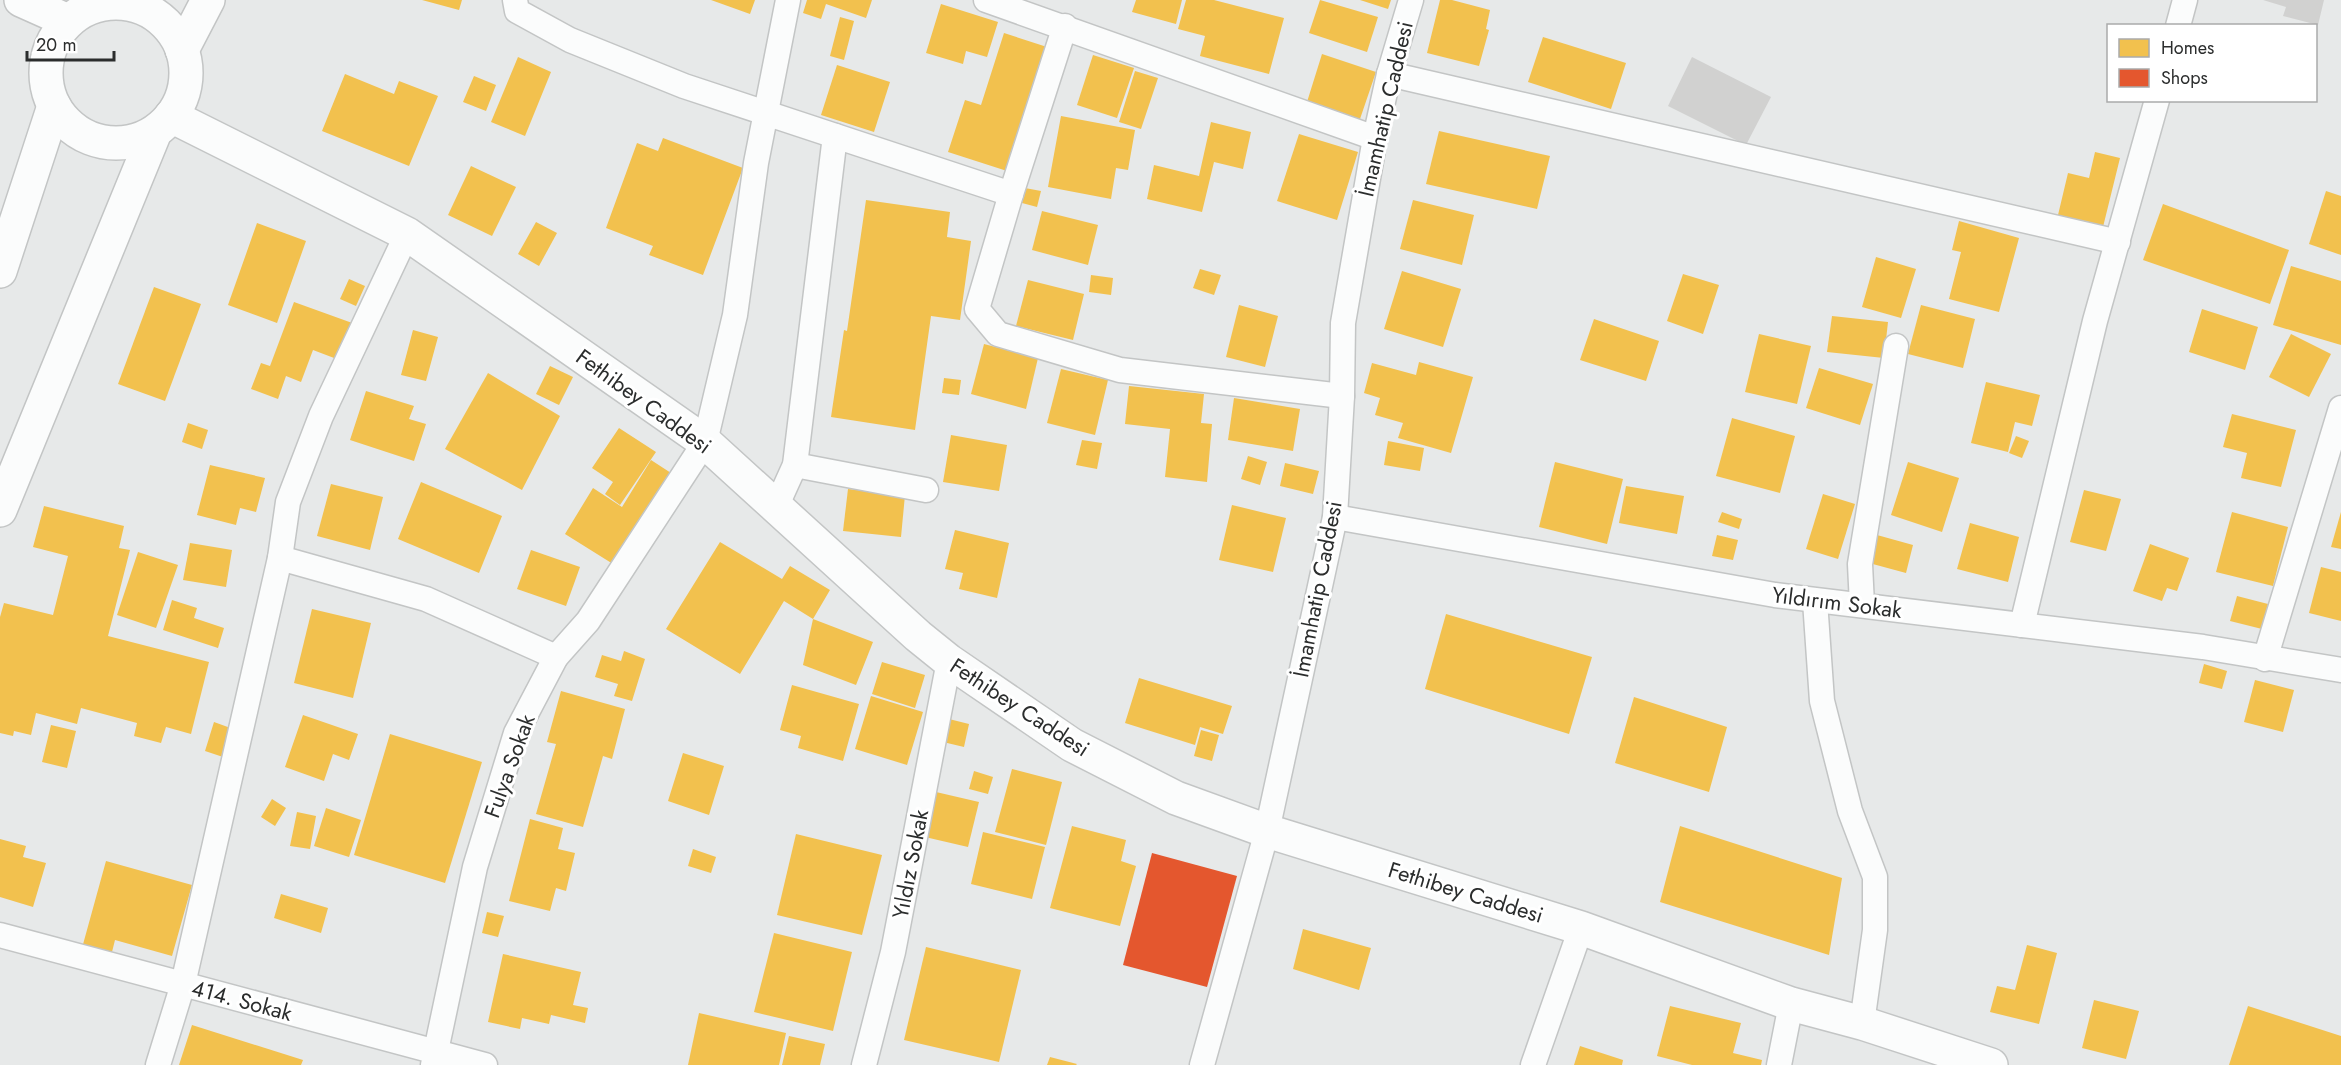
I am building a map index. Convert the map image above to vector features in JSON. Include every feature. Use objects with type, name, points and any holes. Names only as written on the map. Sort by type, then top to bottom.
[{"type":"street","points":[[0,510],[163,124],[182,95],[186,72],[182,50],[171,30],[154,14],[134,2],[109,3],[77,10],[21,0]]},
{"type":"street","points":[[182,50],[208,0]]},
{"type":"street","points":[[515,0],[518,11],[570,40],[684,86],[1011,194]]},
{"type":"street","name":"Fulya Sokak","points":[[434,1058],[475,867],[516,733],[556,657],[588,621],[705,442],[735,315],[765,113],[788,0]]},
{"type":"street","points":[[986,0],[1375,138]]},
{"type":"street","name":"İmamhatip Caddesi","points":[[1202,1065],[1267,831],[1335,517],[1342,396],[1343,323],[1375,138],[1389,74],[1411,0]]},
{"type":"street","points":[[2179,24],[2185,0]]},
{"type":"street","points":[[77,10],[54,40],[46,62],[46,84],[54,106],[68,124],[88,137],[110,143],[133,141],[163,124]]},
{"type":"street","points":[[1065,27],[1011,194],[977,309],[998,334],[1120,370],[1342,396]]},
{"type":"street","points":[[1389,74],[2118,242]]},
{"type":"street","points":[[2022,625],[2095,321],[2156,102]]},
{"type":"street","points":[[0,271],[54,106]]},
{"type":"street","name":"Fethibey Caddesi","points":[[163,124],[407,234],[705,442],[949,661],[1072,745],[1176,798],[1267,831],[1581,928],[1791,1004],[1863,1023],[1978,1063]]},
{"type":"street","points":[[776,507],[795,465],[835,136]]},
{"type":"street","points":[[158,1065],[183,984],[280,558],[288,502],[321,416],[407,234]]},
{"type":"street","points":[[1862,606],[1860,564],[1896,346]]},
{"type":"street","points":[[2265,659],[2341,408]]},
{"type":"street","points":[[795,465],[926,490]]},
{"type":"street","name":"Yıldırım Sokak","points":[[1335,517],[1815,601],[2204,647],[2341,670]]},
{"type":"street","points":[[280,558],[426,599],[556,657]]},
{"type":"street","points":[[1815,601],[1822,701],[1850,811],[1875,878],[1875,930],[1863,1023]]},
{"type":"street","name":"Yıldız Sokak","points":[[864,1065],[893,952],[949,661]]},
{"type":"street","points":[[1533,1065],[1581,928]]},
{"type":"street","name":"414. Sokak","points":[[0,935],[183,984],[434,1058],[484,1065]]},
{"type":"street","points":[[1779,1065],[1791,1004]]},
{"type":"building: Homes","points":[[422,0],[462,0],[459,10]]},
{"type":"building: Homes","points":[[711,0],[755,0],[750,14]]},
{"type":"building: Homes","points":[[807,0],[872,0],[866,18],[826,4],[821,19],[803,13]]},
{"type":"building: Homes","points":[[1136,0],[1182,0],[1176,24],[1132,12]]},
{"type":"building: Homes","points":[[1186,0],[1214,0],[1284,18],[1269,74],[1200,56],[1205,36],[1178,29]]},
{"type":"building: Homes","points":[[1320,0],[1378,17],[1367,52],[1309,33]]},
{"type":"building: Homes","points":[[1360,0],[1391,0],[1388,9]]},
{"type":"building: Homes","points":[[1440,0],[1452,0],[1490,10],[1486,29],[1489,30],[1479,66],[1427,53]]},
{"type":"building: Homes","points":[[941,4],[998,22],[987,57],[966,51],[963,64],[926,53]]},
{"type":"building: Homes","points":[[840,17],[854,21],[844,60],[830,56]]},
{"type":"building: Homes","points":[[1004,33],[1047,47],[1007,171],[948,152],[965,100],[981,105]]},
{"type":"building: Homes","points":[[1543,37],[1626,63],[1611,109],[1528,82]]},
{"type":"building: Homes","points":[[1322,54],[1376,72],[1360,119],[1307,102]]},
{"type":"building: Homes","points":[[1093,55],[1134,68],[1117,118],[1077,105]]},
{"type":"building: Homes","points":[[518,57],[551,72],[525,136],[491,122]]},
{"type":"building: Homes","points":[[837,65],[890,82],[874,132],[821,115]]},
{"type":"building: Homes","points":[[1135,71],[1158,78],[1141,129],[1119,122]]},
{"type":"building: Homes","points":[[345,74],[394,94],[399,81],[438,96],[409,166],[322,131]]},
{"type":"building: Homes","points":[[474,76],[496,85],[486,111],[463,102]]},
{"type":"building: Homes","points":[[1061,116],[1135,130],[1128,170],[1116,168],[1111,199],[1048,187]]},
{"type":"building: Homes","points":[[1211,122],[1251,132],[1243,169],[1214,162],[1202,212],[1147,199],[1154,165],[1199,176]]},
{"type":"building: Homes","points":[[1439,131],[1550,156],[1537,209],[1426,184]]},
{"type":"building: Homes","points":[[1299,134],[1358,152],[1337,220],[1277,201]]},
{"type":"building: Homes","points":[[663,138],[743,168],[703,275],[649,255],[653,246],[606,228],[637,143],[658,151]]},
{"type":"building: Homes","points":[[2095,152],[2120,158],[2103,227],[2058,215],[2068,173],[2089,178]]},
{"type":"building: Homes","points":[[471,166],[516,187],[492,236],[448,215]]},
{"type":"building: Homes","points":[[1025,188],[1041,191],[1037,207],[1022,203]]},
{"type":"building: Homes","points":[[2326,191],[2341,196],[2341,255],[2309,244]]},
{"type":"building: Homes","points":[[866,200],[950,212],[947,237],[971,241],[960,320],[931,316],[915,430],[831,417],[844,330],[847,331]]},
{"type":"building: Homes","points":[[1413,200],[1474,215],[1462,265],[1400,249]]},
{"type":"building: Homes","points":[[2163,204],[2289,250],[2270,304],[2143,260]]},
{"type":"building: Homes","points":[[1042,211],[1098,225],[1088,265],[1032,250]]},
{"type":"building: Homes","points":[[1959,221],[2019,238],[1999,312],[1949,299],[1961,252],[1952,250]]},
{"type":"building: Homes","points":[[536,222],[557,233],[539,266],[518,254]]},
{"type":"building: Homes","points":[[257,223],[306,241],[277,323],[228,305]]},
{"type":"building: Homes","points":[[1876,257],[1916,269],[1901,318],[1862,307]]},
{"type":"building: Homes","points":[[2291,266],[2341,281],[2341,345],[2273,325]]},
{"type":"building: Homes","points":[[1200,269],[1221,275],[1214,295],[1193,288]]},
{"type":"building: Homes","points":[[1402,271],[1461,289],[1443,347],[1384,329]]},
{"type":"building: Homes","points":[[1683,274],[1719,285],[1703,334],[1667,321]]},
{"type":"building: Homes","points":[[1091,275],[1113,278],[1111,295],[1089,292]]},
{"type":"building: Homes","points":[[349,279],[365,286],[356,306],[340,299]]},
{"type":"building: Homes","points":[[1028,280],[1084,294],[1073,340],[1016,326]]},
{"type":"building: Homes","points":[[154,287],[201,304],[165,401],[118,384]]},
{"type":"building: Homes","points":[[294,302],[355,324],[342,361],[313,350],[301,382],[286,376],[278,399],[251,389],[261,363],[270,366]]},
{"type":"building: Homes","points":[[1239,305],[1278,316],[1265,367],[1226,357]]},
{"type":"building: Homes","points":[[1921,305],[1975,319],[1963,368],[1908,354]]},
{"type":"building: Homes","points":[[2202,309],[2258,327],[2245,370],[2189,352]]},
{"type":"building: Homes","points":[[1832,316],[1888,322],[1884,358],[1827,352]]},
{"type":"building: Homes","points":[[1594,319],[1659,341],[1646,381],[1580,360]]},
{"type":"building: Homes","points":[[413,330],[438,337],[426,381],[401,375]]},
{"type":"building: Homes","points":[[1759,334],[1811,346],[1797,404],[1745,392]]},
{"type":"building: Homes","points":[[2291,334],[2331,354],[2309,397],[2269,377]]},
{"type":"building: Homes","points":[[984,344],[1038,358],[1026,409],[971,394]]},
{"type":"building: Homes","points":[[1419,362],[1473,377],[1451,453],[1398,438],[1403,423],[1375,415],[1380,398],[1364,393],[1372,363],[1416,375]]},
{"type":"building: Homes","points":[[550,366],[573,377],[559,405],[536,394]]},
{"type":"building: Homes","points":[[1819,368],[1873,384],[1860,425],[1806,408]]},
{"type":"building: Homes","points":[[1061,369],[1108,380],[1095,435],[1047,423]]},
{"type":"building: Homes","points":[[488,373],[560,416],[522,490],[445,449]]},
{"type":"building: Homes","points":[[944,378],[961,380],[959,395],[942,393]]},
{"type":"building: Homes","points":[[1986,382],[2040,395],[2032,426],[2015,422],[2008,452],[1971,443]]},
{"type":"building: Homes","points":[[1129,386],[1204,394],[1201,423],[1212,424],[1207,482],[1165,477],[1170,429],[1125,424]]},
{"type":"building: Homes","points":[[366,391],[414,406],[409,419],[426,424],[414,461],[350,440]]},
{"type":"building: Homes","points":[[1234,398],[1300,409],[1293,451],[1228,440]]},
{"type":"building: Homes","points":[[2232,414],[2296,430],[2281,487],[2241,478],[2247,453],[2223,447]]},
{"type":"building: Homes","points":[[1732,418],[1795,436],[1780,493],[1716,476]]},
{"type":"building: Homes","points":[[188,423],[208,430],[202,449],[182,442]]},
{"type":"building: Homes","points":[[619,428],[656,452],[620,505],[605,494],[613,482],[592,468]]},
{"type":"building: Homes","points":[[951,435],[1007,445],[999,491],[943,482]]},
{"type":"building: Homes","points":[[2016,436],[2029,441],[2022,458],[2009,453]]},
{"type":"building: Homes","points":[[1082,440],[1102,443],[1097,469],[1076,465]]},
{"type":"building: Homes","points":[[1388,441],[1424,448],[1420,471],[1384,465]]},
{"type":"building: Homes","points":[[1248,456],[1267,462],[1260,485],[1241,479]]},
{"type":"building: Homes","points":[[651,460],[671,473],[613,564],[565,534],[593,488],[622,507]]},
{"type":"building: Homes","points":[[1555,462],[1623,479],[1607,544],[1539,527]]},
{"type":"building: Homes","points":[[1908,462],[1959,478],[1942,532],[1891,515]]},
{"type":"building: Homes","points":[[1285,463],[1319,471],[1313,494],[1280,486]]},
{"type":"building: Homes","points":[[210,465],[265,478],[256,512],[240,508],[236,525],[197,515]]},
{"type":"building: Homes","points":[[421,482],[502,516],[479,573],[398,539]]},
{"type":"building: Homes","points":[[331,484],[383,497],[370,550],[317,536]]},
{"type":"building: Homes","points":[[1626,486],[1684,496],[1677,534],[1619,523]]},
{"type":"building: Homes","points":[[848,489],[905,495],[901,537],[843,531]]},
{"type":"building: Homes","points":[[2084,490],[2121,499],[2106,551],[2070,542]]},
{"type":"building: Homes","points":[[1823,494],[1855,504],[1838,559],[1806,549]]},
{"type":"building: Homes","points":[[1232,505],[1286,518],[1273,572],[1219,560]]},
{"type":"building: Homes","points":[[44,506],[124,526],[119,548],[130,550],[108,636],[209,662],[191,734],[166,727],[161,743],[134,736],[137,723],[81,708],[77,724],[36,713],[31,735],[14,731],[13,736],[0,733],[0,617],[4,603],[53,615],[68,556],[33,547]]},
{"type":"building: Homes","points":[[1722,512],[1742,519],[1739,529],[1718,522]]},
{"type":"building: Homes","points":[[2232,512],[2288,527],[2273,586],[2216,572]]},
{"type":"building: Homes","points":[[2341,512],[2341,549],[2331,547]]},
{"type":"building: Homes","points":[[1970,523],[2019,537],[2008,582],[1957,569]]},
{"type":"building: Homes","points":[[955,530],[1009,543],[997,598],[959,589],[963,573],[945,569]]},
{"type":"building: Homes","points":[[1717,535],[1738,540],[1733,560],[1712,556]]},
{"type":"building: Homes","points":[[1877,535],[1913,545],[1906,573],[1869,563]]},
{"type":"building: Homes","points":[[720,542],[782,579],[790,566],[830,590],[813,619],[784,601],[740,674],[666,629]]},
{"type":"building: Homes","points":[[190,543],[232,550],[226,587],[183,580]]},
{"type":"building: Homes","points":[[2150,544],[2189,558],[2177,591],[2167,588],[2162,601],[2133,591]]},
{"type":"building: Homes","points":[[531,550],[580,567],[566,606],[517,589]]},
{"type":"building: Homes","points":[[138,552],[178,565],[156,628],[117,615]]},
{"type":"building: Homes","points":[[2321,567],[2341,572],[2341,621],[2309,613]]},
{"type":"building: Homes","points":[[2237,596],[2268,604],[2262,629],[2230,621]]},
{"type":"building: Homes","points":[[172,600],[197,608],[194,618],[224,628],[218,648],[163,630]]},
{"type":"building: Homes","points":[[312,609],[371,623],[353,698],[294,683]]},
{"type":"building: Homes","points":[[1446,614],[1592,657],[1569,734],[1425,689]]},
{"type":"building: Homes","points":[[813,619],[873,642],[856,685],[803,665]]},
{"type":"building: Homes","points":[[624,651],[645,659],[632,701],[614,696],[618,684],[595,677],[602,655],[621,661]]},
{"type":"building: Homes","points":[[882,662],[925,675],[915,708],[872,694]]},
{"type":"building: Homes","points":[[2204,664],[2227,671],[2222,689],[2199,683]]},
{"type":"building: Homes","points":[[1139,678],[1232,706],[1223,734],[1200,727],[1195,745],[1125,723]]},
{"type":"building: Homes","points":[[2255,680],[2294,690],[2283,732],[2244,722]]},
{"type":"building: Homes","points":[[792,685],[859,704],[843,761],[798,748],[801,736],[780,730]]},
{"type":"building: Homes","points":[[561,691],[625,709],[612,759],[603,756],[583,827],[536,814],[556,744],[547,742]]},
{"type":"building: Homes","points":[[871,696],[923,712],[907,765],[855,749]]},
{"type":"building: Homes","points":[[1634,697],[1727,727],[1709,792],[1615,763]]},
{"type":"building: Homes","points":[[303,715],[358,734],[349,760],[333,754],[324,781],[285,767]]},
{"type":"building: Homes","points":[[949,719],[969,724],[964,747],[943,742]]},
{"type":"building: Homes","points":[[214,722],[236,730],[226,758],[205,751]]},
{"type":"building: Homes","points":[[51,725],[76,731],[67,768],[42,762]]},
{"type":"building: Homes","points":[[1201,730],[1219,735],[1212,761],[1194,756]]},
{"type":"building: Homes","points":[[390,734],[482,762],[445,883],[354,855]]},
{"type":"building: Homes","points":[[683,753],[724,766],[709,815],[668,801]]},
{"type":"building: Homes","points":[[1012,769],[1062,782],[1046,845],[995,832]]},
{"type":"building: Homes","points":[[974,771],[993,777],[988,794],[969,789]]},
{"type":"building: Homes","points":[[936,792],[979,802],[968,847],[925,837]]},
{"type":"building: Homes","points":[[272,799],[286,808],[275,826],[261,817]]},
{"type":"building: Homes","points":[[326,808],[361,820],[349,857],[314,846]]},
{"type":"building: Homes","points":[[297,812],[316,816],[310,849],[290,846]]},
{"type":"building: Homes","points":[[530,819],[563,828],[558,849],[575,853],[566,891],[556,888],[550,911],[509,901]]},
{"type":"building: Homes","points":[[1072,826],[1126,840],[1121,861],[1136,866],[1120,926],[1050,908]]},
{"type":"building: Homes","points":[[1680,826],[1842,878],[1829,955],[1660,902]]},
{"type":"building: Homes","points":[[983,832],[1045,847],[1032,899],[971,884]]},
{"type":"building: Homes","points":[[796,834],[882,855],[862,935],[777,915]]},
{"type":"building: Homes","points":[[0,839],[26,846],[23,857],[46,863],[33,907],[0,897]]},
{"type":"building: Homes","points":[[693,849],[716,857],[711,873],[688,866]]},
{"type":"building: Homes","points":[[106,861],[192,885],[172,956],[115,940],[111,956],[82,948]]},
{"type":"building: Homes","points":[[281,894],[328,908],[321,933],[274,918]]},
{"type":"building: Homes","points":[[487,912],[504,916],[498,937],[482,933]]},
{"type":"building: Homes","points":[[1303,929],[1371,948],[1359,990],[1293,969]]},
{"type":"building: Homes","points":[[774,933],[852,952],[833,1031],[754,1012]]},
{"type":"building: Homes","points":[[2027,945],[2057,953],[2039,1024],[1990,1012],[1997,986],[2015,990]]},
{"type":"building: Homes","points":[[926,947],[1021,970],[999,1062],[904,1040]]},
{"type":"building: Homes","points":[[503,954],[581,972],[573,1005],[588,1008],[585,1023],[551,1015],[549,1024],[522,1018],[520,1029],[488,1022]]},
{"type":"building: Homes","points":[[2094,1000],[2139,1011],[2126,1059],[2082,1048]]},
{"type":"building: Homes","points":[[1670,1006],[1741,1023],[1733,1053],[1762,1060],[1761,1065],[1692,1065],[1657,1056]]},
{"type":"building: Homes","points":[[2248,1006],[2341,1036],[2341,1065],[2229,1065]]},
{"type":"building: Homes","points":[[699,1013],[786,1033],[779,1065],[688,1065]]},
{"type":"building: Homes","points":[[192,1025],[303,1060],[301,1065],[179,1065]]},
{"type":"building: Homes","points":[[789,1036],[825,1044],[820,1065],[782,1065]]},
{"type":"building: Homes","points":[[1580,1046],[1623,1060],[1622,1065],[1574,1065]]},
{"type":"building: Homes","points":[[1050,1057],[1077,1064],[1047,1065]]},
{"type":"building: Shops","points":[[1152,853],[1237,876],[1207,987],[1123,965]]},
{"type":"building: Other","points":[[2263,0],[2324,0],[2318,25],[2283,16],[2286,7]]},
{"type":"building: Other","points":[[1692,57],[1771,97],[1746,145],[1668,106]]}]
